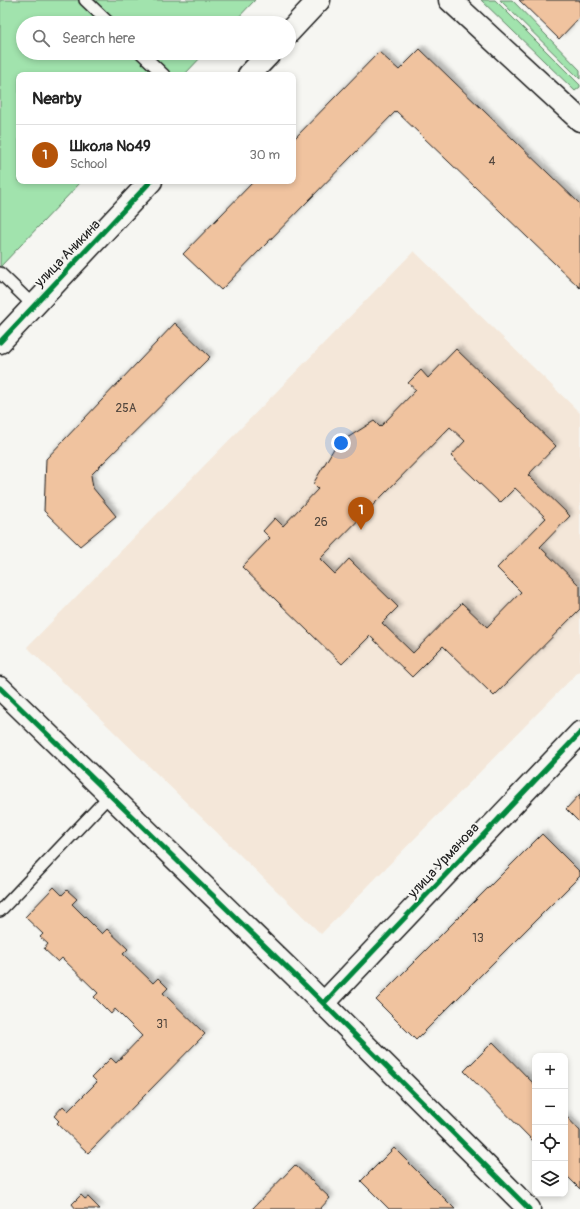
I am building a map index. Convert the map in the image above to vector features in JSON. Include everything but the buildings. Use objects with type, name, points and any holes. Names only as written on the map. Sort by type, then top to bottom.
[{"type":"street","points":[[296,25],[319,0]]},
{"type":"street","points":[[450,0],[580,120]]},
{"type":"street","points":[[252,72],[263,60]]},
{"type":"street","name":"улица Аникина","points":[[0,342],[148,184]]},
{"type":"street","points":[[0,688],[111,794],[324,1003],[529,1209]]},
{"type":"street","name":"улица Урманова","points":[[324,1003],[580,733]]},
{"type":"lane","points":[[85,0],[102,16]]},
{"type":"lane","points":[[148,60],[161,72]]},
{"type":"lane","points":[[0,273],[34,306]]},
{"type":"lane","points":[[0,911],[111,794]]},
{"type":"shaded area","points":[[414,251],[580,413],[580,670],[321,934],[27,647]]},
{"type":"green space","points":[[0,0],[255,0],[240,16],[16,16],[16,60],[198,60],[187,72],[16,72],[16,184],[79,184],[0,267]]},
{"type":"green space","points":[[481,0],[495,0],[580,85],[580,87],[575,91]]},
{"type":"green space","points":[[500,0],[512,0],[580,70],[580,79]]},
{"type":"cycle path","points":[[0,342],[148,184]]},
{"type":"cycle path","points":[[0,688],[307,987],[529,1209]]},
{"type":"cycle path","points":[[324,1003],[580,733]]},
{"type":"place","name":"Школа №49","points":[[361,530]]}]
